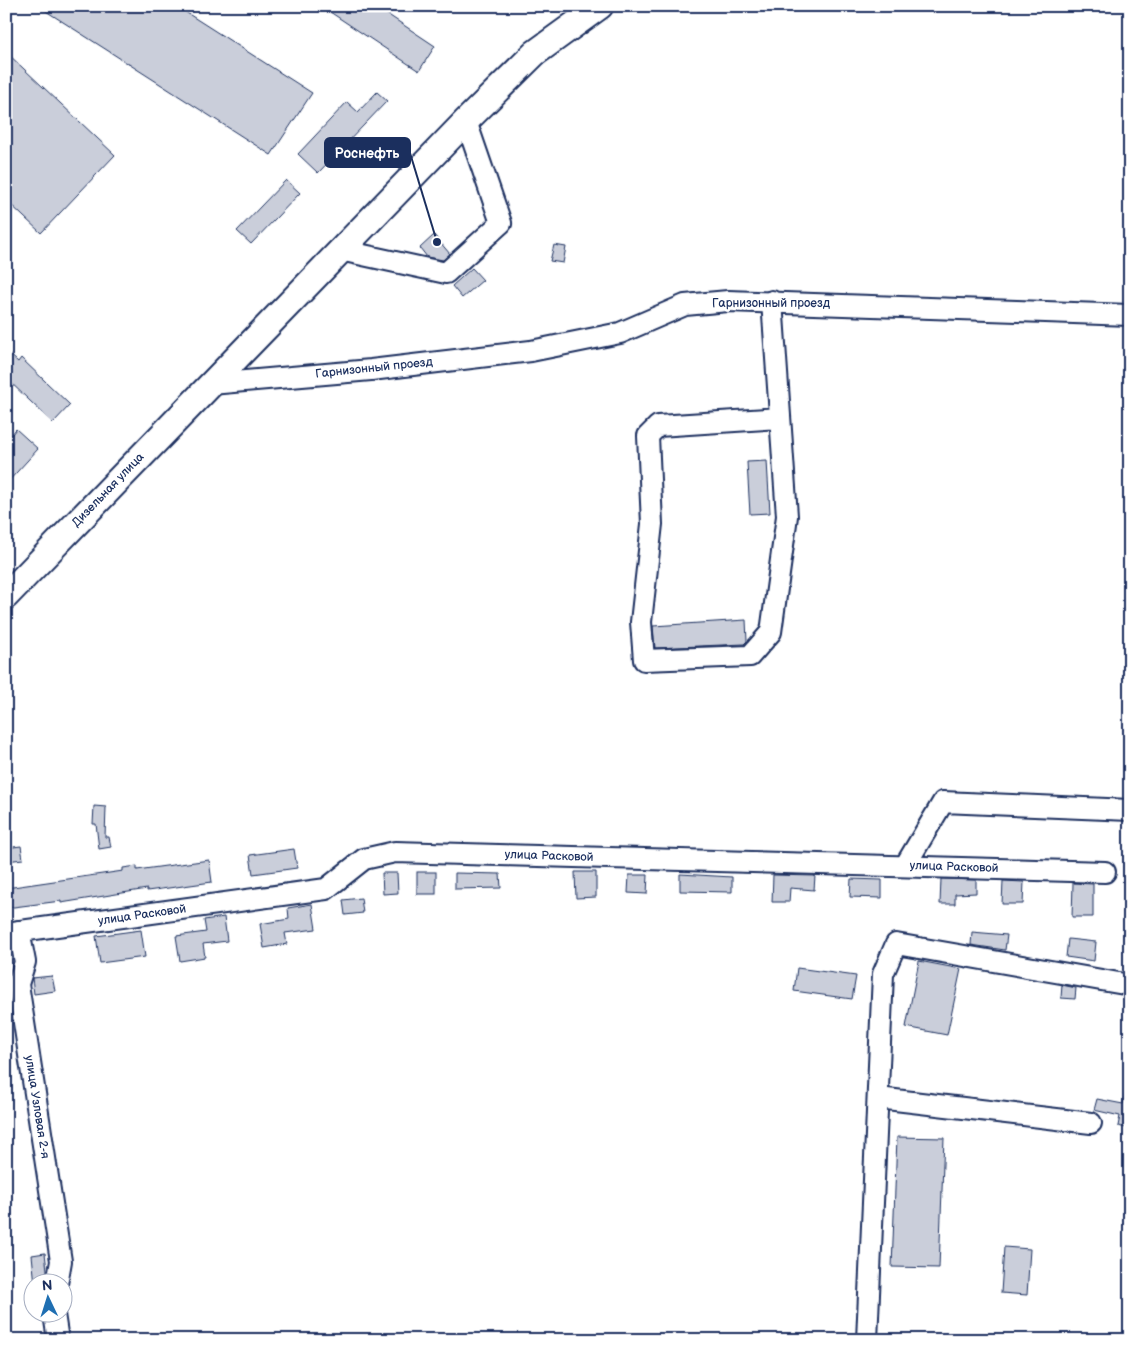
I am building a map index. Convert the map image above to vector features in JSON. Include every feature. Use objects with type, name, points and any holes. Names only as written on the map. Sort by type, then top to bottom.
[{"type":"main road","name":"Дизельная улица","points":[[6,596],[466,121],[535,53],[600,6]]},
{"type":"street","points":[[340,250],[446,273],[501,224],[466,121]]},
{"type":"street","name":"Гарнизонный проезд","points":[[210,384],[371,370],[531,351],[620,333],[685,305],[728,301],[772,301],[1130,315]]},
{"type":"street","points":[[772,301],[787,516],[771,632],[750,656],[644,660],[641,622],[652,524],[648,436],[658,426],[780,418]]},
{"type":"street","points":[[906,866],[943,802],[1130,810]]},
{"type":"street","name":"улица Расковой","points":[[12,932],[326,889],[364,859],[395,852],[1105,872]]},
{"type":"street","name":"улица Узловая 2-я","points":[[12,932],[25,962],[18,984],[61,1260],[59,1274]]},
{"type":"street","points":[[867,1340],[883,974],[896,944],[1130,985]]},
{"type":"street","points":[[878,1098],[1091,1123]]},
{"type":"street","points":[[56,1324],[58,1340]]},
{"type":"building","points":[[38,6],[176,6],[312,93],[271,155]]},
{"type":"building","points":[[321,6],[375,6],[435,46],[419,71]]},
{"type":"building","points":[[6,52],[115,155],[41,233],[6,200]]},
{"type":"building","points":[[377,92],[387,101],[318,173],[298,154],[347,102],[358,112]]},
{"type":"building","points":[[286,180],[300,193],[251,244],[237,231]]},
{"type":"building","points":[[434,235],[450,254],[443,260],[427,257],[420,248]]},
{"type":"building","points":[[554,245],[566,247],[563,263],[550,261]]},
{"type":"building","points":[[472,268],[483,280],[462,298],[452,286]]},
{"type":"building","points":[[6,351],[18,362],[21,358],[70,405],[53,423],[6,378]]},
{"type":"building","points":[[16,429],[38,449],[6,484],[6,441]]},
{"type":"building","points":[[767,461],[770,513],[750,514],[747,462]]},
{"type":"building","points":[[746,620],[747,641],[744,644],[655,648],[653,626]]},
{"type":"building","points":[[94,806],[106,807],[105,837],[109,837],[111,847],[99,849],[96,824],[93,824]]},
{"type":"building","points":[[21,846],[23,859],[6,861],[6,848]]},
{"type":"building","points":[[294,849],[297,868],[253,874],[250,855]]},
{"type":"building","points":[[209,860],[212,882],[147,891],[147,889],[61,903],[61,901],[6,908],[6,888],[123,871],[123,868],[137,866],[137,870]]},
{"type":"building","points":[[417,872],[436,872],[436,894],[417,894]]},
{"type":"building","points":[[575,872],[596,872],[596,897],[576,898]]},
{"type":"building","points":[[382,873],[397,873],[398,893],[383,894]]},
{"type":"building","points":[[455,873],[500,874],[501,888],[455,889]]},
{"type":"building","points":[[680,874],[732,877],[732,892],[680,891]]},
{"type":"building","points":[[629,875],[648,875],[647,894],[628,893]]},
{"type":"building","points":[[773,875],[815,876],[814,890],[790,888],[789,902],[772,902]]},
{"type":"building","points":[[851,879],[882,880],[882,898],[850,897]]},
{"type":"building","points":[[941,879],[976,880],[976,893],[955,894],[955,904],[940,904]]},
{"type":"building","points":[[1003,881],[1024,882],[1023,904],[1002,904]]},
{"type":"building","points":[[1073,883],[1093,884],[1093,917],[1072,917]]},
{"type":"building","points":[[361,898],[363,913],[345,915],[343,900]]},
{"type":"building","points":[[312,904],[316,929],[285,933],[287,944],[264,948],[260,924],[289,919],[288,908]]},
{"type":"building","points":[[224,917],[227,941],[203,944],[205,957],[180,961],[176,936],[206,932],[204,920]]},
{"type":"building","points":[[141,930],[145,957],[100,963],[96,936]]},
{"type":"building","points":[[972,932],[1007,935],[1005,950],[971,945]]},
{"type":"building","points":[[1068,939],[1096,942],[1094,961],[1066,957]]},
{"type":"building","points":[[919,961],[961,969],[947,1035],[906,1027]]},
{"type":"building","points":[[797,968],[856,976],[852,999],[794,991]]},
{"type":"building","points":[[52,976],[55,991],[34,994],[32,978]]},
{"type":"building","points":[[1062,985],[1076,988],[1075,999],[1061,998]]},
{"type":"building","points":[[1125,1094],[1130,1095],[1130,1129],[1118,1126],[1120,1116],[1094,1110],[1097,1099],[1123,1104]]},
{"type":"building","points":[[897,1137],[944,1138],[939,1268],[892,1267]]},
{"type":"building","points":[[1004,1247],[1030,1249],[1027,1295],[1001,1293]]},
{"type":"building","points":[[45,1253],[46,1274],[34,1274],[32,1255]]},
{"type":"place","name":"Роснефть","points":[[437,242]]}]
